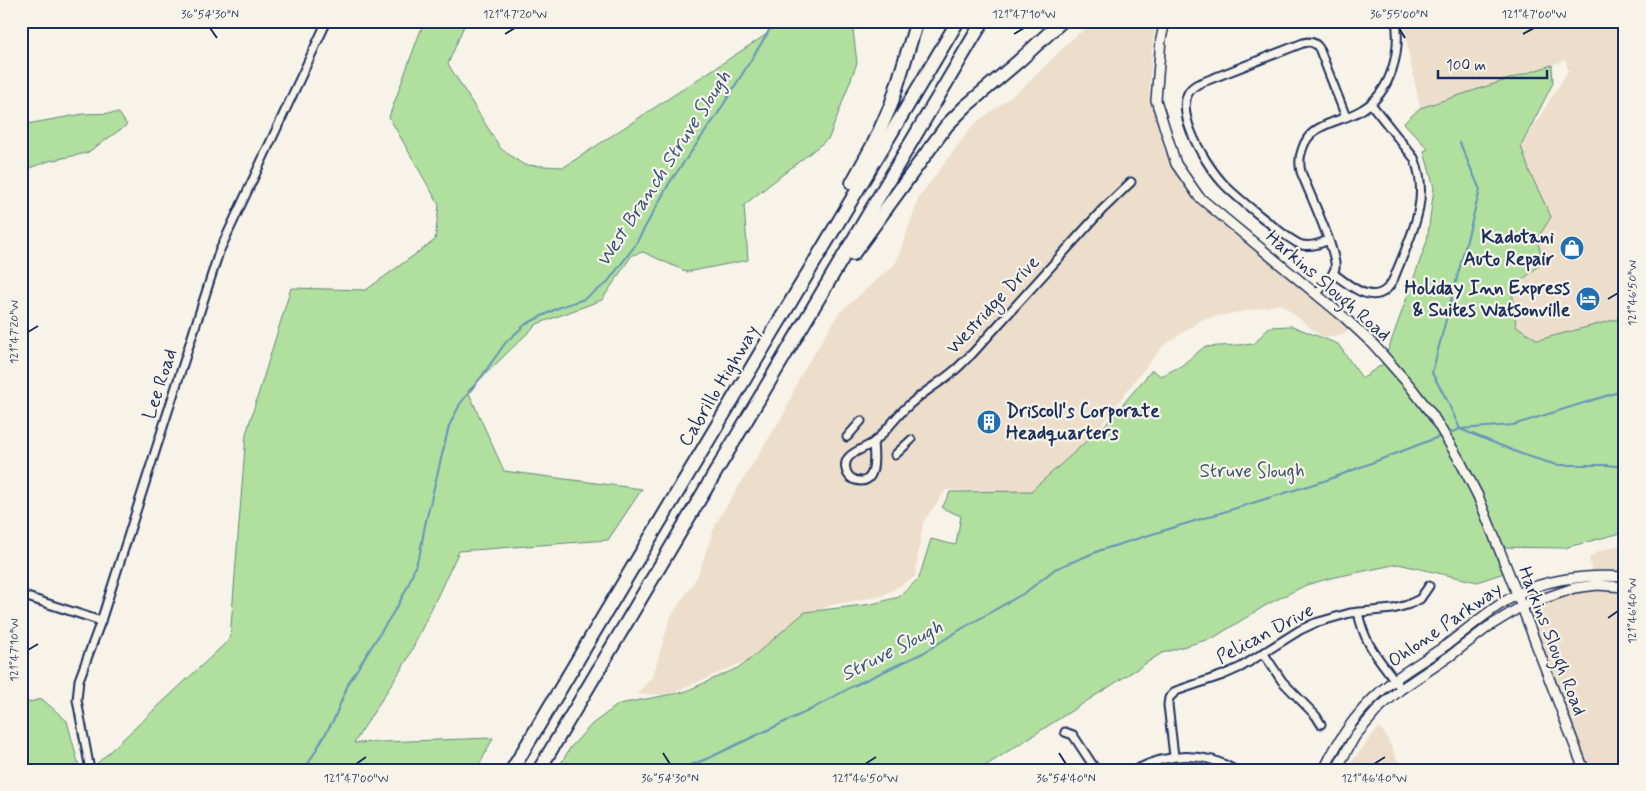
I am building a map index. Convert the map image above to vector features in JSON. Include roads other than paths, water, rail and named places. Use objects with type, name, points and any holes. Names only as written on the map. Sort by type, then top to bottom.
[{"type":"highway","points":[[811,268],[829,226],[868,155],[891,105],[917,21]]},
{"type":"highway","name":"Cabrillo Highway","points":[[512,770],[958,21]]},
{"type":"highway","points":[[539,770],[983,21]]},
{"type":"highway","points":[[1020,60],[1062,21]]},
{"type":"highway","points":[[814,306],[947,125],[966,106],[1067,21]]},
{"type":"main road","name":"Harkins Slough Road","points":[[1165,21],[1156,100],[1176,164],[1199,197],[1374,345],[1433,416],[1478,496],[1584,770]]},
{"type":"main road","name":"Ohlone Parkway","points":[[1324,770],[1350,725],[1370,701],[1395,680],[1452,641],[1488,612],[1517,594],[1570,578],[1595,576],[1625,577]]},
{"type":"main road","name":"Ohlone Parkway","points":[[1336,770],[1347,748],[1365,723],[1380,707],[1401,688],[1458,651],[1488,627],[1522,606],[1574,588],[1596,585],[1625,587]]},
{"type":"street","name":"Lee Road","points":[[90,770],[77,700],[79,680],[101,621],[219,252],[327,21]]},
{"type":"street","points":[[1316,294],[1334,273],[1335,259],[1301,172],[1300,156],[1305,141],[1312,133],[1321,127],[1360,111],[1371,104],[1384,88],[1392,68],[1398,37],[1396,21]]},
{"type":"street","points":[[1328,240],[1310,246],[1295,242],[1226,187],[1208,166],[1198,148],[1187,117],[1186,100],[1189,90],[1201,83],[1303,43],[1312,42],[1319,48],[1346,117]]},
{"type":"street","points":[[1334,273],[1355,290],[1362,293],[1375,294],[1386,289],[1392,283],[1420,207],[1421,185],[1414,158],[1371,104]]},
{"type":"street","name":"Westridge Drive","points":[[873,443],[874,467],[872,474],[868,478],[855,480],[846,471],[848,458],[873,443],[910,404],[954,371],[972,354],[1102,210],[1131,182]]},
{"type":"street","points":[[847,436],[861,421]]},
{"type":"street","points":[[895,455],[911,440]]},
{"type":"street","name":"Pelican Drive","points":[[1174,756],[1168,705],[1171,695],[1179,689],[1235,670],[1264,654],[1300,630],[1315,623],[1358,612],[1407,606],[1420,599],[1429,586]]},
{"type":"street","points":[[21,595],[101,621]]},
{"type":"street","points":[[1358,612],[1361,627],[1368,643],[1401,688]]},
{"type":"street","points":[[1264,654],[1282,681],[1316,716],[1321,724]]},
{"type":"street","points":[[1065,732],[1073,736],[1096,770]]},
{"type":"street","points":[[1135,770],[1150,762],[1174,756],[1204,758],[1220,762],[1236,770]]},
{"type":"waterway","name":"West Branch Struve Slough","points":[[303,770],[334,719],[349,682],[408,586],[420,553],[449,426],[460,404],[506,342],[526,324],[560,307],[584,299],[606,284],[634,247],[670,182],[717,115],[775,21]]},
{"type":"waterway","points":[[1460,143],[1480,190],[1432,373],[1460,429],[1513,425],[1625,390]]},
{"type":"waterway","name":"Struve Slough","points":[[1447,434],[1460,429],[1524,455],[1557,465],[1625,467]]},
{"type":"waterway","name":"Struve Slough","points":[[679,770],[711,757],[812,709],[853,686],[923,653],[1026,592],[1055,569],[1101,550],[1330,479],[1441,436]]},
{"type":"place","name":"Kadotani Auto Repair","points":[[1572,248]]},
{"type":"place","name":"Holiday Inn Express & Suites Watsonville","points":[[1588,299]]},
{"type":"place","name":"Driscoll's Corporate Headquarters","points":[[989,422]]}]
